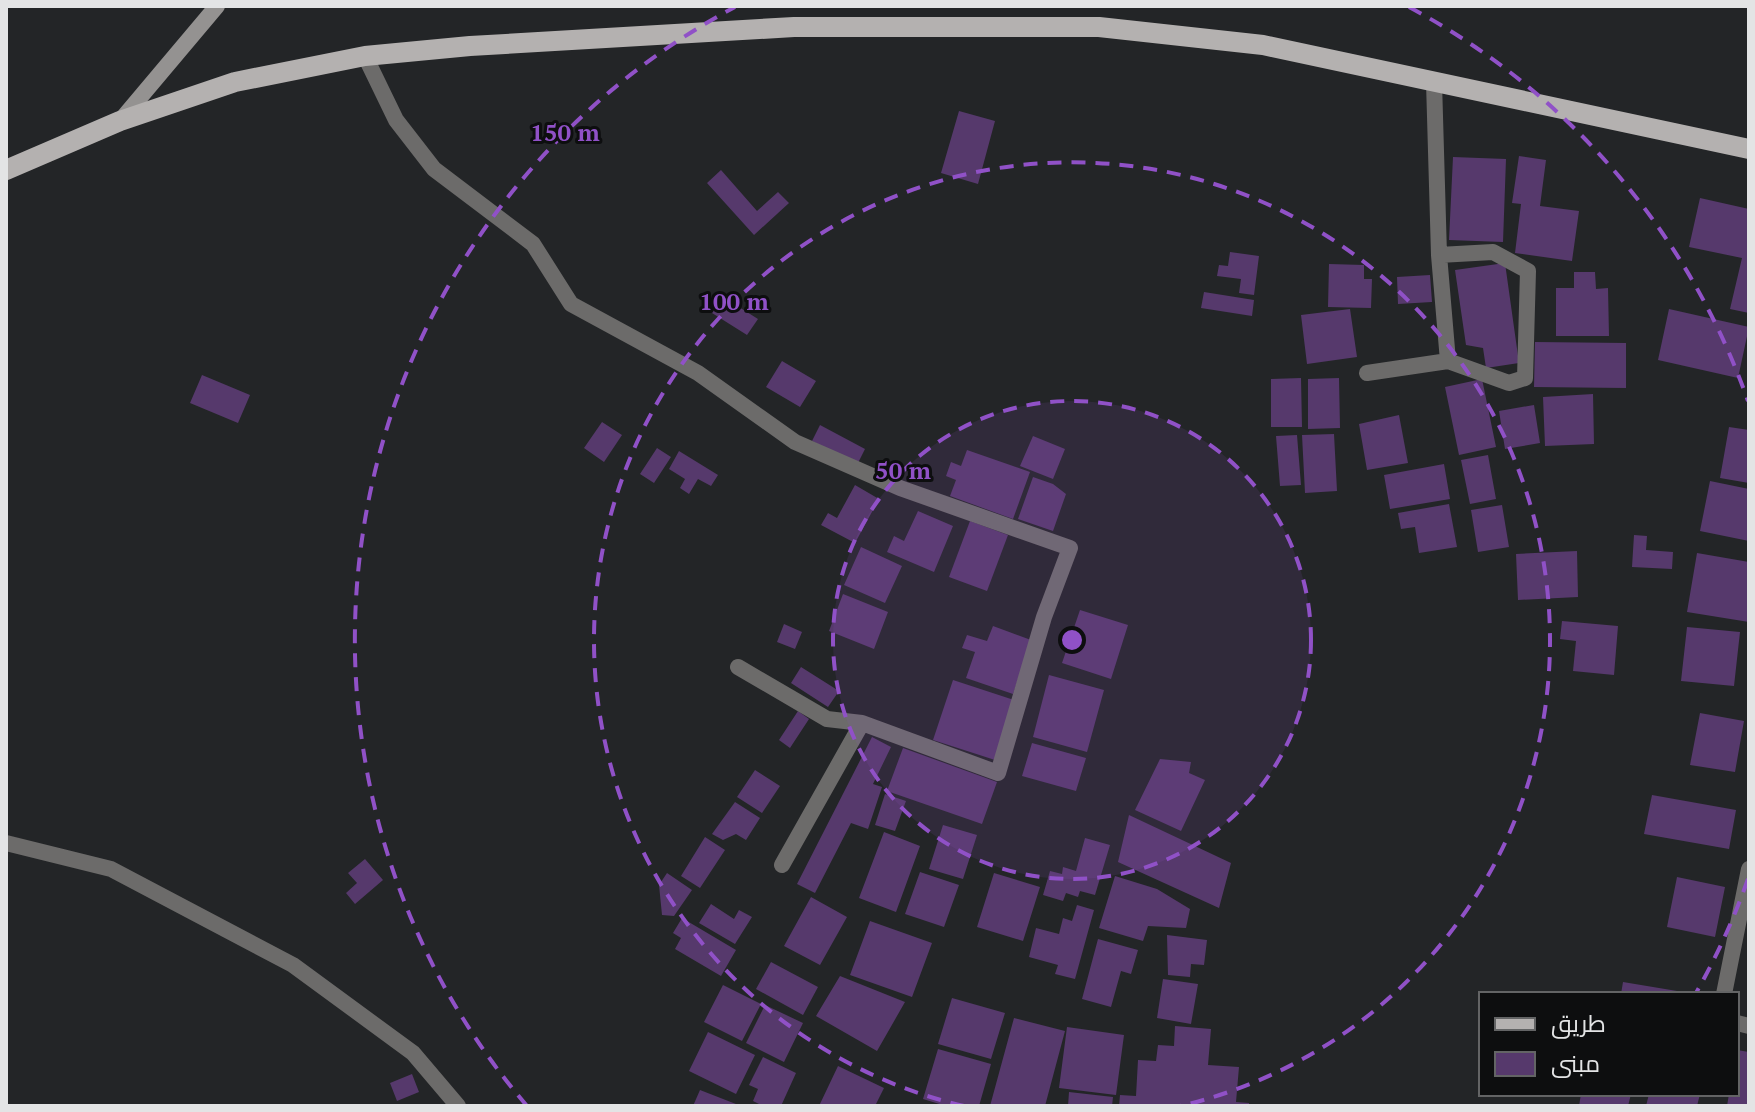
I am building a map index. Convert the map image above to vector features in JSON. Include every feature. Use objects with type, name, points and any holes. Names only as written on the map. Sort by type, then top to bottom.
[{"type":"main road","points":[[120,121],[217,6]]},
{"type":"main road","points":[[6,170],[120,121],[235,82],[365,56],[470,46],[794,27],[1099,27],[1263,45],[1749,149]]},
{"type":"street","points":[[365,56],[396,120],[434,169],[533,244],[571,304],[698,373],[795,442],[900,488],[1070,548],[1044,617],[998,773],[862,723],[827,719],[738,667]]},
{"type":"street","points":[[1434,82],[1439,255],[1448,361]]},
{"type":"street","points":[[1367,373],[1448,361],[1509,383],[1525,378],[1528,271],[1493,252],[1439,255]]},
{"type":"street","points":[[782,865],[862,723]]},
{"type":"street","points":[[6,843],[111,869],[293,965],[413,1053],[458,1106]]},
{"type":"street","points":[[1724,992],[1749,869]]},
{"type":"building","points":[[959,111],[995,121],[978,184],[941,173]]},
{"type":"building","points":[[1519,156],[1546,160],[1540,206],[1579,211],[1572,261],[1515,253],[1521,204],[1512,203]]},
{"type":"building","points":[[1453,157],[1506,159],[1503,242],[1449,240]]},
{"type":"building","points":[[721,170],[757,211],[778,192],[789,203],[754,235],[707,183]]},
{"type":"building","points":[[1700,198],[1749,209],[1749,313],[1730,309],[1742,258],[1689,247]]},
{"type":"building","points":[[1230,252],[1259,256],[1254,295],[1239,293],[1241,279],[1217,276],[1219,265],[1228,266]]},
{"type":"building","points":[[1505,263],[1519,363],[1486,368],[1483,348],[1466,345],[1455,270]]},
{"type":"building","points":[[1329,264],[1364,265],[1364,279],[1372,279],[1371,308],[1328,307]]},
{"type":"building","points":[[1574,272],[1595,272],[1596,289],[1608,288],[1609,336],[1556,336],[1556,288],[1574,288]]},
{"type":"building","points":[[1430,275],[1432,302],[1398,304],[1397,277]]},
{"type":"building","points":[[1204,292],[1254,300],[1252,316],[1201,308]]},
{"type":"building","points":[[723,297],[758,319],[747,335],[712,313]]},
{"type":"building","points":[[1350,309],[1357,357],[1307,364],[1301,315]]},
{"type":"building","points":[[1669,309],[1749,327],[1738,378],[1658,360]]},
{"type":"building","points":[[1535,342],[1626,343],[1626,388],[1534,387]]},
{"type":"building","points":[[782,361],[816,381],[800,407],[766,387]]},
{"type":"building","points":[[202,375],[250,395],[238,423],[190,403]]},
{"type":"building","points":[[1301,378],[1302,427],[1271,427],[1271,379]]},
{"type":"building","points":[[1339,378],[1340,428],[1308,429],[1308,379]]},
{"type":"building","points":[[1482,379],[1496,447],[1459,455],[1445,387]]},
{"type":"building","points":[[1593,394],[1594,444],[1545,446],[1543,397]]},
{"type":"building","points":[[1534,405],[1540,443],[1505,449],[1499,411]]},
{"type":"building","points":[[1399,415],[1408,463],[1367,470],[1359,424]]},
{"type":"building","points":[[602,422],[622,435],[604,462],[584,448]]},
{"type":"building","points":[[820,425],[865,449],[857,465],[812,441]]},
{"type":"building","points":[[1729,427],[1749,430],[1749,483],[1720,478]]},
{"type":"building","points":[[1334,434],[1337,491],[1305,493],[1302,435]]},
{"type":"building","points":[[1297,435],[1301,485],[1280,486],[1276,436]]},
{"type":"building","points":[[1033,436],[1065,449],[1053,479],[1020,466]]},
{"type":"building","points":[[657,448],[671,457],[654,483],[640,474]]},
{"type":"building","points":[[967,450],[1030,472],[1013,519],[950,496],[956,480],[946,476],[951,462],[961,466]]},
{"type":"building","points":[[679,451],[718,475],[711,486],[698,479],[689,494],[680,488],[685,479],[669,469]]},
{"type":"building","points":[[1488,455],[1496,499],[1470,504],[1461,460]]},
{"type":"building","points":[[1444,464],[1450,499],[1390,509],[1384,475]]},
{"type":"building","points":[[1033,477],[1053,484],[1066,494],[1053,531],[1018,519]]},
{"type":"building","points":[[1710,481],[1749,489],[1749,541],[1700,531]]},
{"type":"building","points":[[855,485],[879,499],[855,543],[821,525],[828,513],[837,518]]},
{"type":"building","points":[[1449,504],[1457,547],[1419,553],[1415,527],[1401,529],[1398,513]]},
{"type":"building","points":[[1502,505],[1509,547],[1478,552],[1471,510]]},
{"type":"building","points":[[918,511],[953,526],[934,572],[887,552],[894,536],[904,541]]},
{"type":"building","points":[[970,521],[1008,535],[987,591],[949,577]]},
{"type":"building","points":[[1634,535],[1647,536],[1646,550],[1673,552],[1672,569],[1632,567]]},
{"type":"building","points":[[861,547],[902,566],[885,603],[844,585]]},
{"type":"building","points":[[1577,551],[1578,597],[1518,600],[1516,554]]},
{"type":"building","points":[[1697,553],[1749,562],[1749,622],[1687,612]]},
{"type":"building","points":[[843,594],[888,612],[874,649],[829,631]]},
{"type":"building","points":[[1080,610],[1128,625],[1111,679],[1062,663]]},
{"type":"building","points":[[1562,621],[1618,626],[1614,675],[1573,671],[1576,641],[1560,639]]},
{"type":"building","points":[[784,624],[802,632],[795,649],[777,642]]},
{"type":"building","points":[[993,626],[1031,640],[1013,694],[966,678],[975,652],[962,648],[967,635],[987,641]]},
{"type":"building","points":[[1687,627],[1740,632],[1734,686],[1681,681]]},
{"type":"building","points":[[801,667],[839,691],[828,707],[791,683]]},
{"type":"building","points":[[1049,675],[1104,690],[1087,752],[1033,737]]},
{"type":"building","points":[[953,680],[1014,700],[995,760],[933,740]]},
{"type":"building","points":[[798,711],[809,719],[790,748],[779,740]]},
{"type":"building","points":[[1700,713],[1744,721],[1735,772],[1690,765]]},
{"type":"building","points":[[872,737],[891,747],[873,784],[882,787],[868,829],[851,823],[815,893],[797,884]]},
{"type":"building","points":[[1032,743],[1086,758],[1076,791],[1022,776]]},
{"type":"building","points":[[903,748],[997,782],[982,824],[887,791]]},
{"type":"building","points":[[1160,759],[1191,762],[1189,773],[1205,780],[1181,831],[1135,810]]},
{"type":"building","points":[[755,770],[780,786],[762,813],[737,797]]},
{"type":"building","points":[[885,794],[906,801],[895,831],[875,825]]},
{"type":"building","points":[[1652,795],[1736,810],[1729,849],[1644,834]]},
{"type":"building","points":[[735,802],[760,818],[746,840],[736,834],[723,840],[712,834]]},
{"type":"building","points":[[1129,815],[1231,863],[1219,908],[1118,862]]},
{"type":"building","points":[[943,825],[977,835],[963,879],[929,869]]},
{"type":"building","points":[[884,832],[920,846],[896,912],[859,898]]},
{"type":"building","points":[[705,837],[725,850],[700,888],[681,876]]},
{"type":"building","points":[[1085,838],[1110,845],[1095,895],[1080,891],[1078,897],[1066,893],[1063,901],[1043,895],[1050,871],[1062,874],[1063,867],[1076,871]]},
{"type":"building","points":[[365,859],[383,880],[355,904],[346,893],[357,883],[348,873]]},
{"type":"building","points":[[920,872],[959,885],[944,927],[905,914]]},
{"type":"building","points":[[667,873],[692,890],[674,916],[662,915],[659,885]]},
{"type":"building","points":[[994,873],[1040,887],[1023,941],[977,927]]},
{"type":"building","points":[[1115,876],[1157,889],[1190,909],[1186,928],[1148,926],[1143,941],[1099,928]]},
{"type":"building","points":[[1677,877],[1725,887],[1715,937],[1667,927]]},
{"type":"building","points":[[811,897],[847,917],[820,965],[784,946]]},
{"type":"building","points":[[711,904],[734,919],[739,910],[752,917],[735,944],[699,923]]},
{"type":"building","points":[[1077,905],[1094,910],[1075,979],[1055,974],[1058,965],[1029,957],[1036,928],[1059,934],[1063,918],[1072,921]]},
{"type":"building","points":[[682,918],[736,950],[721,976],[675,949],[681,938],[673,933]]},
{"type":"building","points":[[870,921],[932,943],[912,997],[850,975]]},
{"type":"building","points":[[1167,935],[1207,940],[1204,965],[1191,964],[1190,977],[1168,975]]},
{"type":"building","points":[[1098,939],[1138,950],[1131,974],[1121,971],[1111,1007],[1082,999]]},
{"type":"building","points":[[771,962],[818,987],[803,1015],[756,989]]},
{"type":"building","points":[[840,976],[905,1002],[877,1051],[816,1016]]},
{"type":"building","points":[[1163,979],[1198,984],[1191,1024],[1157,1018]]},
{"type":"building","points":[[1623,982],[1683,992],[1621,992]]},
{"type":"building","points":[[723,985],[761,1004],[742,1041],[704,1022]]},
{"type":"building","points":[[952,998],[1005,1013],[991,1059],[938,1044]]},
{"type":"building","points":[[765,1005],[803,1023],[784,1062],[746,1043]]},
{"type":"building","points":[[1014,1018],[1065,1031],[1045,1106],[990,1106]]},
{"type":"building","points":[[1175,1026],[1211,1029],[1208,1065],[1239,1067],[1236,1102],[1249,1103],[1249,1106],[1119,1106],[1120,1095],[1136,1096],[1138,1060],[1156,1061],[1158,1045],[1174,1046]]},
{"type":"building","points":[[1067,1027],[1124,1035],[1116,1095],[1059,1088]]},
{"type":"building","points":[[708,1032],[755,1055],[736,1094],[689,1071]]},
{"type":"building","points":[[938,1049],[991,1064],[979,1106],[946,1106],[923,1099]]},
{"type":"building","points":[[1739,1050],[1749,1052],[1749,1106],[1727,1106],[1729,1096],[1739,1096]]},
{"type":"building","points":[[763,1057],[796,1073],[781,1106],[763,1106],[753,1101],[758,1089],[749,1085]]},
{"type":"building","points":[[838,1066],[884,1088],[875,1106],[819,1106]]},
{"type":"building","points":[[412,1074],[419,1092],[397,1101],[390,1083]]},
{"type":"building","points":[[700,1090],[741,1106],[693,1106]]},
{"type":"building","points":[[1069,1092],[1113,1097],[1112,1106],[1068,1106]]},
{"type":"building","points":[[1581,1096],[1630,1096],[1628,1106],[1579,1106]]},
{"type":"building","points":[[1648,1096],[1700,1096],[1697,1106],[1646,1106]]}]
